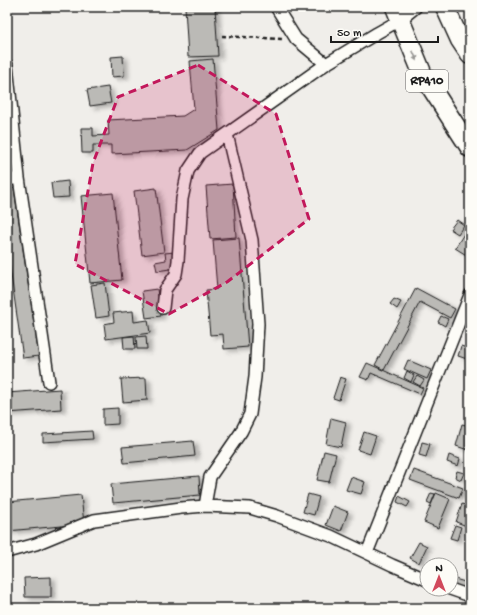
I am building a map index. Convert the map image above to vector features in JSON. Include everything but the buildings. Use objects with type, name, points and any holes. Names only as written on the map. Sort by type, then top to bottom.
[{"type":"main road","points":[[445,7],[460,40],[470,55]]},
{"type":"main road","name":"RP410","points":[[398,13],[423,75],[470,148]]},
{"type":"street","points":[[276,7],[296,39],[326,64]]},
{"type":"street","points":[[163,308],[165,290],[176,274],[182,199],[188,171],[200,153],[326,64],[376,33],[398,13],[416,7]]},
{"type":"street","points":[[7,65],[19,178],[49,382]]},
{"type":"street","points":[[206,506],[210,478],[241,432],[250,414],[256,377],[258,324],[252,240],[227,134]]},
{"type":"street","points":[[7,180],[19,178]]},
{"type":"street","points":[[366,553],[470,295]]},
{"type":"street","points":[[7,552],[36,544],[94,520],[206,506],[250,508],[277,516],[331,536],[419,576]]},
{"type":"street","points":[[459,592],[470,596]]},
{"type":"path","points":[[222,36],[296,39]]},
{"type":"highlighted area","points":[[198,65],[276,114],[309,219],[227,282],[169,314],[75,264],[93,163],[118,97]]}]
